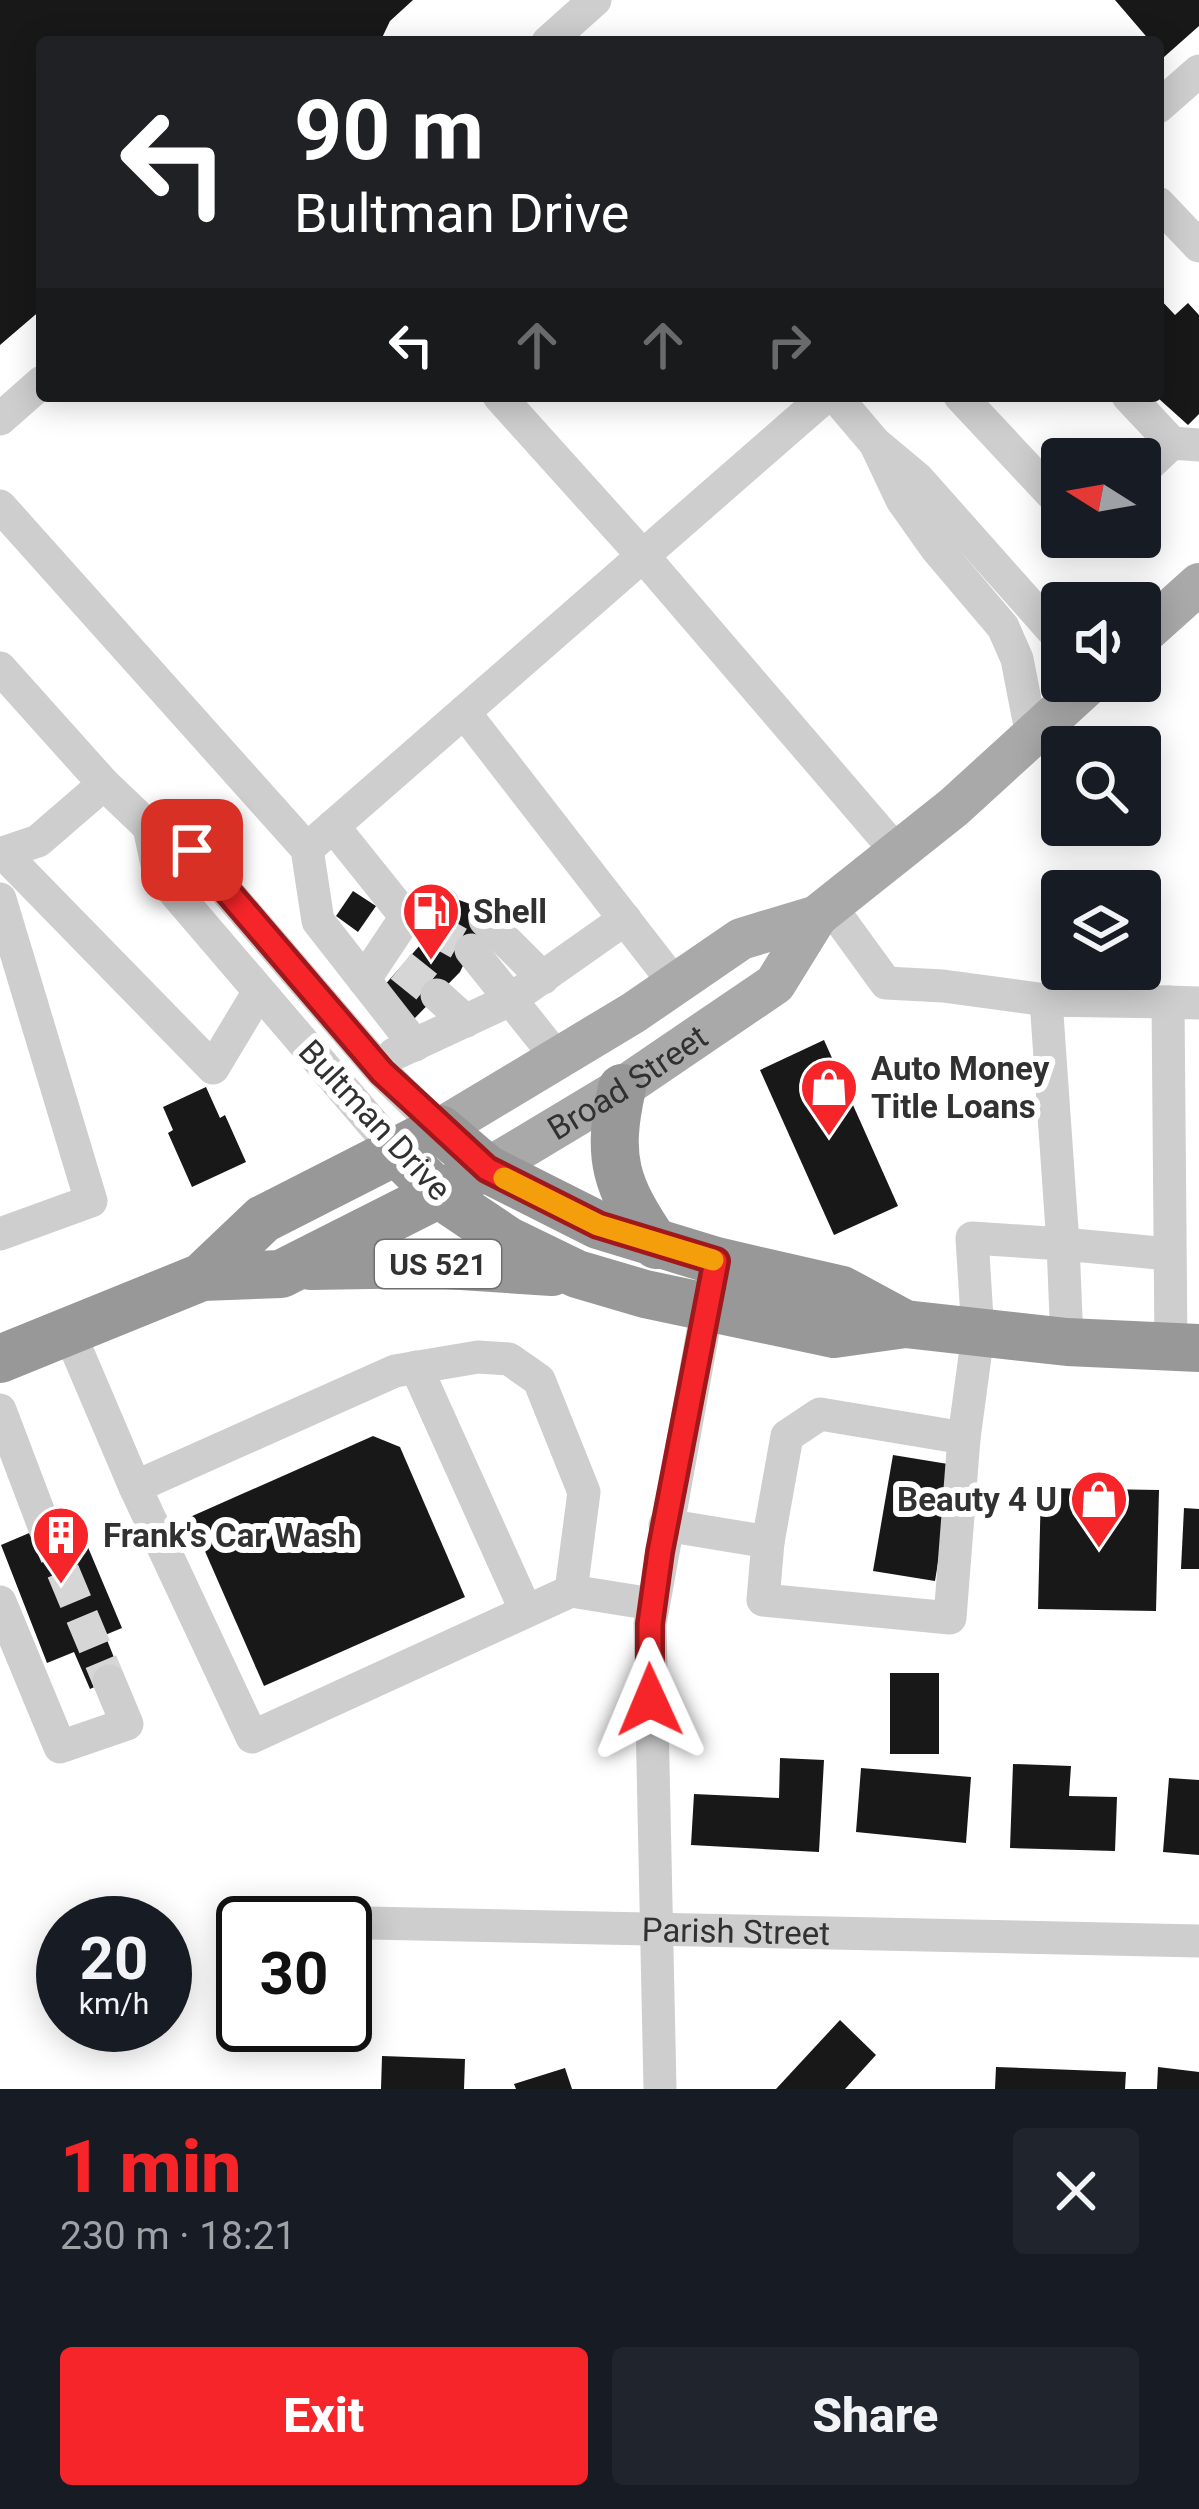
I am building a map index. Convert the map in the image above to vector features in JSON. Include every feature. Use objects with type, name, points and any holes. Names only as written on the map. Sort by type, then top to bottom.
[{"type":"highway","points":[[622,1088],[613,1126],[618,1180],[656,1244]]},
{"type":"highway","name":"Broad Street","points":[[202,1277],[263,1219],[440,1130]]},
{"type":"highway","name":"Bultman Drive","points":[[440,1130],[487,1169],[598,1225],[716,1261],[842,1289],[905,1324]]},
{"type":"highway","name":"Bultman Drive","points":[[397,1152],[440,1195],[507,1240],[577,1274],[706,1309],[834,1334],[905,1324],[1066,1342],[1185,1348]]},
{"type":"highway","name":"Broad Street","points":[[0,1359],[202,1277],[280,1274],[487,1169]]},
{"type":"highway","name":"US 521","points":[[299,1266],[431,1264],[577,1274]]},
{"type":"main road","points":[[1161,619],[1199,584]]},
{"type":"main road","name":"Broad Street","points":[[487,1169],[622,1088],[775,984],[824,911],[898,854],[1069,702]]},
{"type":"main road","name":"Broad Street","points":[[440,1130],[741,939],[824,911]]},
{"type":"street","points":[[555,36],[595,0]]},
{"type":"street","points":[[1164,101],[1199,71]]},
{"type":"street","points":[[1164,211],[1199,246]]},
{"type":"street","points":[[0,418],[36,387]]},
{"type":"street","points":[[504,402],[898,854]]},
{"type":"street","points":[[307,849],[819,402]]},
{"type":"street","points":[[840,402],[875,443],[918,479],[1041,617]]},
{"type":"street","points":[[966,402],[1041,483]]},
{"type":"street","points":[[1135,402],[1185,444]]},
{"type":"street","points":[[875,443],[902,500],[1004,627],[1017,659],[1032,736]]},
{"type":"street","points":[[0,506],[307,849],[318,921],[383,966],[415,1045]]},
{"type":"street","name":"Bultman Drive","points":[[0,668],[148,827],[192,850],[374,1063],[440,1130]]},
{"type":"street","points":[[464,712],[675,984]]},
{"type":"street","points":[[104,784],[38,841],[2,854],[213,1068],[258,993]]},
{"type":"street","points":[[333,826],[426,916],[383,966]]},
{"type":"street","name":"Bultman Drive","points":[[148,827],[159,874],[397,1152]]},
{"type":"street","points":[[0,899],[91,1201],[0,1234]]},
{"type":"street","points":[[824,911],[886,982],[1046,1000],[1184,1002],[1168,1254],[1185,1348]]},
{"type":"street","points":[[374,1063],[511,1000],[625,919]]},
{"type":"street","points":[[543,978],[478,935],[511,1000],[558,1059]]},
{"type":"street","points":[[437,995],[466,1021]]},
{"type":"street","points":[[1046,1000],[1064,1244],[1066,1342]]},
{"type":"street","points":[[964,1438],[820,1414],[787,1436],[768,1542],[764,1600],[950,1618],[964,1438],[978,1334],[972,1238],[1168,1254]]},
{"type":"street","points":[[660,2089],[648,1655],[665,1525],[716,1261]]},
{"type":"street","points":[[69,1332],[252,1738],[571,1591],[652,1604]]},
{"type":"street","points":[[135,1487],[395,1371],[478,1357],[509,1359],[539,1380],[584,1492],[571,1591]]},
{"type":"street","points":[[416,1367],[526,1611]]},
{"type":"street","points":[[0,1410],[44,1526]]},
{"type":"street","points":[[665,1525],[768,1542]]},
{"type":"street","points":[[0,1602],[60,1747],[127,1724],[110,1681]]},
{"type":"street","name":"Parish Street","points":[[372,1923],[1199,1941]]},
{"type":"building","points":[[0,0],[413,0],[390,21],[383,36],[36,36],[36,314],[0,345]]},
{"type":"building","points":[[1115,0],[1199,0],[1199,26],[1164,57],[1164,36],[1146,36]]},
{"type":"building","points":[[1164,303],[1175,315],[1188,303],[1199,315],[1199,414],[1188,425],[1162,402]]},
{"type":"building","points":[[353,891],[376,906],[358,932],[336,916]]},
{"type":"building","points":[[448,896],[489,911],[460,972],[410,1023],[382,988],[421,944]]},
{"type":"building","name":"Auto Money Title Loans","points":[[824,1040],[898,1206],[834,1235],[760,1070]]},
{"type":"building","points":[[206,1087],[246,1162],[192,1187],[168,1133],[173,1130],[163,1107]]},
{"type":"building","points":[[373,1436],[400,1447],[465,1597],[264,1686],[190,1517]]},
{"type":"building","points":[[893,1455],[954,1465],[935,1581],[873,1571]]},
{"type":"building","name":"Beauty 4 U","points":[[1041,1488],[1159,1490],[1156,1611],[1038,1609]]},
{"type":"building","points":[[1184,1508],[1199,1509],[1199,1569],[1181,1569]]},
{"type":"building","name":"Frank's Car Wash","points":[[74,1514],[122,1628],[105,1635],[121,1675],[90,1689],[74,1652],[47,1663],[1,1545]]},
{"type":"building","points":[[890,1673],[939,1673],[939,1754],[890,1754]]},
{"type":"building","points":[[780,1758],[824,1760],[819,1852],[691,1845],[694,1794],[779,1798]]},
{"type":"building","points":[[1013,1764],[1071,1766],[1069,1796],[1117,1797],[1115,1851],[1010,1848]]},
{"type":"building","points":[[861,1768],[971,1777],[966,1843],[856,1832]]},
{"type":"building","points":[[1169,1778],[1199,1780],[1199,1855],[1163,1852]]},
{"type":"building","points":[[840,2020],[876,2055],[845,2089],[776,2089]]},
{"type":"building","points":[[382,2056],[465,2059],[464,2089],[381,2089]]},
{"type":"building","points":[[996,2067],[1126,2072],[1125,2089],[995,2089]]},
{"type":"building","points":[[1158,2067],[1199,2072],[1199,2089],[1157,2089]]},
{"type":"building","points":[[565,2068],[572,2089],[516,2089],[514,2084]]},
{"type":"tunnel","points":[[430,927],[471,950]]},
{"type":"tunnel","points":[[401,966],[437,995]]},
{"type":"tunnel","points":[[44,1526],[109,1681]]},
{"type":"slow traffic","points":[[504,1178],[598,1225],[713,1260]]},
{"type":"place","name":"Shell","points":[[431,962]]},
{"type":"place","name":"Auto Money Title Loans","points":[[829,1138]]},
{"type":"place","name":"Beauty 4 U","points":[[1099,1550]]},
{"type":"place","name":"Frank's Car Wash","points":[[61,1586]]},
{"type":"route","points":[[192,850],[382,1072],[487,1169],[598,1225],[716,1261],[660,1552],[650,1624],[650,1700]]}]
